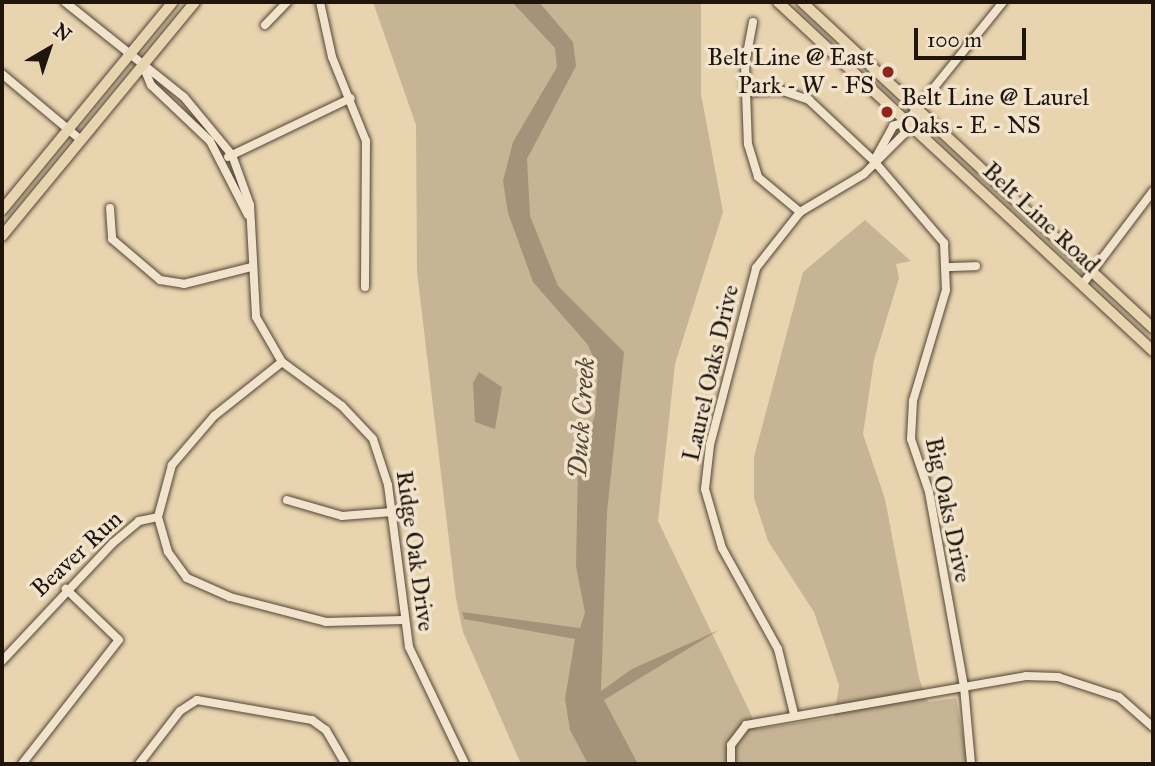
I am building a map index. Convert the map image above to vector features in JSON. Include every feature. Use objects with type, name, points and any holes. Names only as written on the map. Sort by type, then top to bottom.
[{"type":"main road","points":[[2,210],[173,2]]},
{"type":"main road","points":[[2,236],[195,2]]},
{"type":"main road","name":"Belt Line Road","points":[[778,2],[1153,351]]},
{"type":"main road","name":"Belt Line Road","points":[[802,2],[1153,328]]},
{"type":"main road","points":[[837,57],[848,45]]},
{"type":"main road","points":[[23,184],[36,195]]},
{"type":"street","points":[[65,2],[143,65]]},
{"type":"street","points":[[265,25],[287,2]]},
{"type":"street","points":[[320,2],[332,57],[351,98],[368,153],[365,287]]},
{"type":"street","name":"Laurel Oaks Drive","points":[[794,714],[778,649],[722,548],[705,489],[710,445],[755,268],[800,212],[874,161],[904,134],[907,121],[1003,2]]},
{"type":"street","points":[[753,22],[747,92],[748,144],[758,177],[800,212]]},
{"type":"street","name":"Ridge Oak Drive","points":[[143,65],[184,97],[232,155],[245,183],[256,317],[282,362],[342,407],[373,439],[392,512],[404,620],[415,667],[465,764]]},
{"type":"street","name":"Ridge Oak Drive","points":[[143,65],[151,85],[222,160],[248,215]]},
{"type":"street","points":[[2,74],[81,140]]},
{"type":"street","points":[[747,92],[797,93],[874,161],[936,228],[949,267],[976,266]]},
{"type":"street","points":[[222,160],[351,98]]},
{"type":"street","points":[[1082,285],[1153,191]]},
{"type":"street","points":[[110,208],[112,239],[160,280],[184,284],[251,267]]},
{"type":"street","name":"Big Oaks Drive","points":[[949,267],[913,401],[911,439],[929,492],[964,687],[971,764]]},
{"type":"street","points":[[282,362],[197,432],[172,465],[158,517],[175,565],[206,590],[326,622],[404,620]]},
{"type":"street","points":[[287,500],[342,516],[392,512]]},
{"type":"street","name":"Beaver Run","points":[[2,661],[66,589],[127,529],[158,517]]},
{"type":"street","points":[[22,764],[118,640],[66,589]]},
{"type":"street","points":[[731,764],[737,731],[794,714],[964,687],[1058,677],[1119,696],[1153,727]]},
{"type":"street","points":[[139,764],[180,711],[198,700],[312,720],[326,730],[346,764]]},
{"type":"shaded area","points":[[373,2],[701,2],[701,94],[723,212],[675,364],[658,521],[758,729],[834,717],[839,685],[814,612],[768,541],[754,498],[754,457],[803,272],[865,220],[911,261],[896,264],[899,278],[874,360],[863,434],[885,499],[919,678],[928,702],[956,698],[968,764],[521,764],[463,632],[456,599],[417,272],[416,125]]},
{"type":"shaded area","points":[[512,2],[539,2],[573,42],[576,66],[527,159],[530,216],[558,286],[624,352],[607,512],[601,691],[632,669],[719,630],[604,700],[638,764],[588,764],[570,730],[565,699],[575,639],[464,619],[462,612],[580,628],[585,613],[576,566],[578,466],[595,415],[598,368],[588,345],[533,282],[508,213],[503,181],[513,142],[557,67],[555,48]]},
{"type":"shaded area","points":[[479,372],[502,387],[495,429],[475,422],[473,383]]},
{"type":"place","name":"Belt Line @ East Park - W - FS","points":[[888,72]]},
{"type":"place","name":"Belt Line @ Laurel Oaks - E - NS","points":[[887,112]]},
{"type":"water label","name":"Duck Creek","points":[[582,418]]}]
